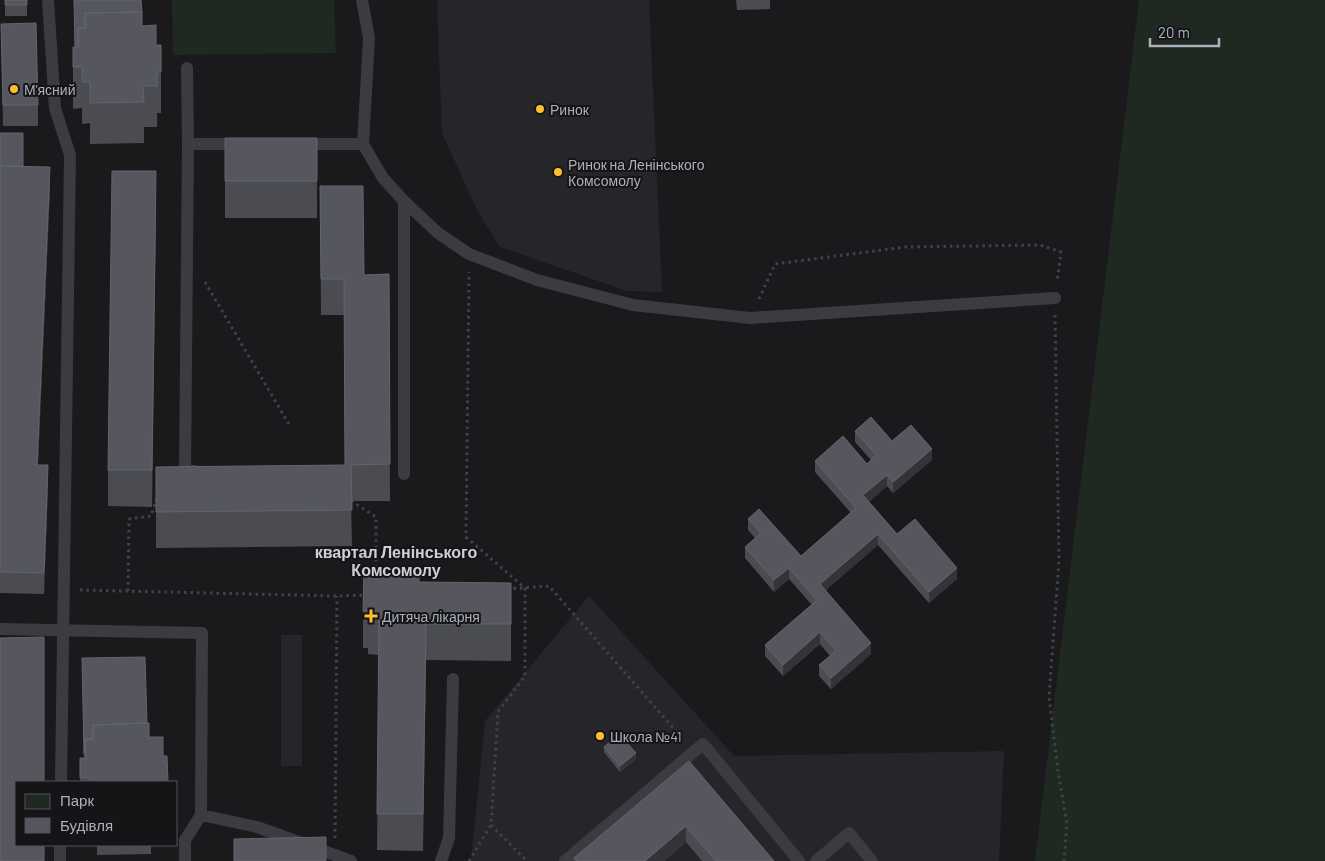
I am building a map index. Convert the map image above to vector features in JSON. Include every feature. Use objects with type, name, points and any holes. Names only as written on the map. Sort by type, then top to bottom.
[{"type":"lane","points":[[48,0],[54,108],[70,155],[61,781]]},
{"type":"lane","points":[[362,0],[369,38],[363,144],[383,178],[404,201],[438,233],[469,254],[537,280],[633,305],[750,318],[1055,298]]},
{"type":"lane","points":[[187,68],[185,471],[204,470]]},
{"type":"lane","points":[[188,144],[256,144]]},
{"type":"lane","points":[[285,144],[363,144]]},
{"type":"lane","points":[[404,201],[404,474]]},
{"type":"lane","points":[[0,629],[202,633],[201,815],[185,840],[185,861]]},
{"type":"lane","points":[[441,861],[449,838],[453,679]]},
{"type":"lane","points":[[565,861],[703,744],[799,861]]},
{"type":"lane","points":[[201,815],[257,827],[351,861]]},
{"type":"lane","points":[[816,861],[849,833],[872,861]]},
{"type":"lane","points":[[60,846],[60,861]]},
{"type":"path","points":[[750,318],[775,264],[905,247],[1040,245],[1061,252],[1055,298],[1059,561],[1049,697],[1067,824],[1064,861]]},
{"type":"path","points":[[187,252],[290,426]]},
{"type":"path","points":[[469,254],[466,537],[525,588],[525,676],[498,712],[491,825],[469,861]]},
{"type":"path","points":[[128,591],[129,519],[151,516],[159,492]]},
{"type":"path","points":[[351,501],[376,517],[376,575]]},
{"type":"path","points":[[505,589],[549,586],[694,752]]},
{"type":"path","points":[[64,590],[367,595]]},
{"type":"path","points":[[335,855],[337,596]]},
{"type":"path","points":[[491,825],[527,861]]},
{"type":"shaded area","name":"Ринок на Ленінського Комсомолу","points":[[437,0],[649,0],[662,292],[627,291],[500,247],[477,210],[442,133]]},
{"type":"shaded area","name":"Школа №41","points":[[589,596],[734,756],[1004,751],[999,861],[471,861],[485,721]]},
{"type":"shaded area","points":[[281,635],[302,635],[302,766],[281,766]]},
{"type":"green space","points":[[172,0],[334,0],[336,53],[173,55]]},
{"type":"green space","points":[[1139,0],[1325,0],[1325,861],[1035,861]]},
{"type":"building","points":[[5,0],[27,0],[27,5],[5,5]]},
{"type":"building","points":[[74,0],[141,0],[142,12],[85,13],[85,28],[78,28],[78,46],[75,46]]},
{"type":"building","points":[[142,12],[142,26],[156,25],[156,45],[161,45],[161,72],[157,72],[157,86],[143,86],[144,102],[90,103],[90,82],[82,82],[82,67],[73,67],[73,47],[79,47],[78,28],[86,28],[85,13]]},
{"type":"building","points":[[36,23],[38,105],[3,105],[1,24]]},
{"type":"building","points":[[0,133],[23,133],[23,166],[0,166]]},
{"type":"building","points":[[225,138],[317,138],[317,181],[225,181]]},
{"type":"building","points":[[0,166],[50,167],[37,465],[48,465],[44,573],[0,572]]},
{"type":"building","points":[[112,171],[156,171],[152,470],[108,470]]},
{"type":"building","points":[[320,186],[363,186],[364,275],[389,274],[390,464],[351,465],[352,510],[156,512],[156,467],[345,465],[344,279],[321,279]]},
{"type":"building","points":[[871,417],[892,441],[911,425],[932,449],[893,482],[887,475],[863,495],[897,534],[915,519],[957,568],[929,592],[878,534],[820,584],[871,643],[831,678],[819,665],[836,651],[820,632],[783,665],[765,645],[817,600],[789,568],[774,580],[745,547],[761,533],[748,519],[759,509],[801,556],[856,508],[815,461],[843,436],[867,464],[876,455],[855,431]]},
{"type":"building","points":[[364,570],[419,570],[419,582],[511,583],[511,624],[426,624],[423,814],[377,814],[379,618],[368,618],[369,611],[363,611]]},
{"type":"building","points":[[44,637],[44,781],[15,781],[15,846],[44,846],[44,861],[0,861],[0,638]]},
{"type":"building","points":[[145,657],[147,723],[93,725],[93,739],[85,739],[84,754],[82,658]]},
{"type":"building","points":[[149,723],[149,737],[163,737],[163,756],[167,756],[168,781],[89,781],[89,778],[80,778],[80,758],[86,758],[85,739],[93,739],[93,725]]},
{"type":"building","points":[[619,734],[636,753],[620,766],[604,747]]},
{"type":"building","points":[[689,761],[774,861],[716,861],[686,826],[645,861],[577,861],[574,858]]},
{"type":"building","points":[[326,837],[326,861],[234,861],[234,839]]},
{"type":"place","name":"М'ясний","points":[[14,89]]},
{"type":"place","name":"Ринок","points":[[540,109]]},
{"type":"place","name":"Ринок на Ленінського Комсомолу","points":[[558,172]]},
{"type":"place","name":"Дитяча лікарня","points":[[371,616]]},
{"type":"place","name":"Школа №41","points":[[600,736]]},
{"type":"district","name":"квартал Ленінського Комсомолу","points":[[396,560]]}]
